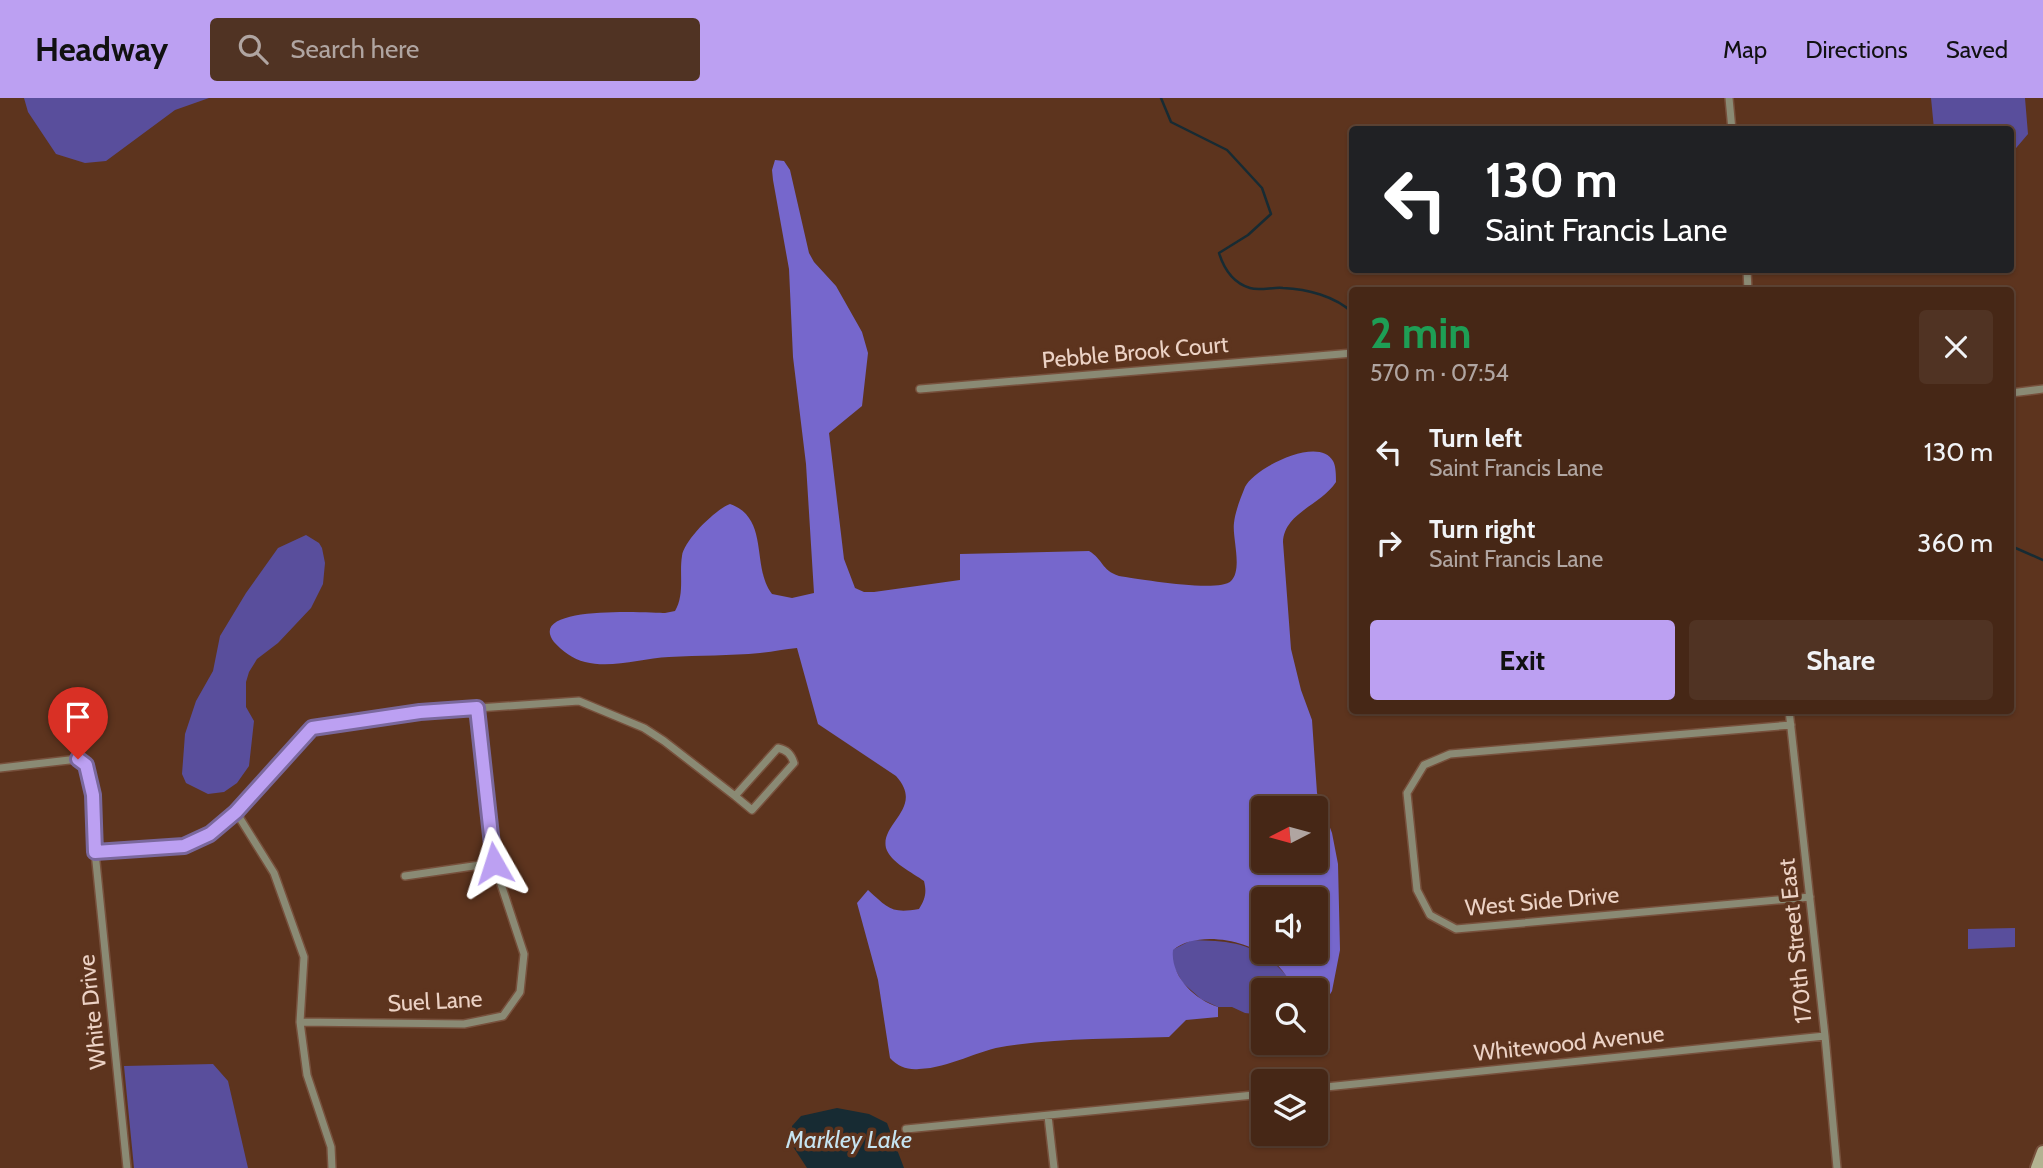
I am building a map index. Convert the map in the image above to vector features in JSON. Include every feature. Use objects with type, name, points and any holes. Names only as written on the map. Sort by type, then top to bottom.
[{"type":"main road","points":[[2037,1168],[2043,1152]]},
{"type":"street","points":[[1728,98],[1732,126]]},
{"type":"street","name":"Pebble Brook Court","points":[[920,389],[1349,353]]},
{"type":"street","points":[[2014,393],[2043,389]]},
{"type":"street","points":[[95,852],[184,846],[210,834],[236,812],[312,728],[420,712],[579,701],[644,728],[752,810],[794,763],[792,756],[778,748],[735,796]]},
{"type":"street","name":"Suel Lane","points":[[300,1022],[464,1024],[503,1016],[520,992],[524,954],[494,863],[477,708]]},
{"type":"street","name":"170th Street East","points":[[1790,714],[1837,1168]]},
{"type":"street","name":"West Side Drive","points":[[1791,725],[1450,754],[1424,765],[1407,793],[1417,890],[1430,915],[1456,929],[1810,897]]},
{"type":"street","name":"White Drive","points":[[0,768],[78,759],[86,765],[93,795],[95,852],[127,1168]]},
{"type":"street","points":[[236,812],[274,873],[304,957],[300,1022],[307,1076],[331,1147],[332,1168]]},
{"type":"street","points":[[405,877],[494,863]]},
{"type":"street","name":"Whitewood Avenue","points":[[1328,1087],[1825,1036]]},
{"type":"street","points":[[906,1129],[1251,1095]]},
{"type":"street","points":[[1048,1116],[1054,1168]]},
{"type":"shaded area","points":[[24,98],[209,98],[175,110],[106,161],[85,163],[56,154],[28,112]]},
{"type":"shaded area","points":[[1931,98],[2025,98],[2028,134],[2014,150],[2014,126],[1934,126]]},
{"type":"shaded area","points":[[775,160],[784,161],[790,170],[809,253],[836,286],[862,332],[868,353],[862,406],[829,433],[844,559],[855,588],[874,592],[960,580],[960,554],[1089,551],[1109,571],[1119,576],[1178,584],[1224,584],[1231,581],[1236,569],[1235,519],[1245,487],[1251,479],[1273,464],[1301,453],[1315,451],[1326,454],[1333,461],[1336,482],[1322,497],[1296,516],[1285,532],[1283,542],[1291,649],[1312,720],[1318,796],[1251,796],[1251,873],[1328,873],[1328,822],[1338,864],[1340,950],[1332,991],[1328,998],[1328,978],[1287,978],[1276,964],[1328,964],[1328,887],[1251,887],[1251,948],[1209,939],[1196,940],[1173,950],[1173,960],[1180,978],[1193,993],[1218,1007],[1218,1017],[1186,1020],[1169,1037],[1027,1043],[996,1048],[930,1068],[911,1069],[900,1066],[890,1058],[878,980],[857,903],[868,890],[896,910],[919,909],[923,902],[924,881],[897,862],[886,848],[889,831],[904,806],[904,787],[896,776],[818,724],[797,648],[765,653],[595,664],[576,659],[554,642],[550,630],[557,621],[573,616],[675,611],[680,598],[684,549],[702,526],[730,504],[750,520],[758,544],[762,571],[772,594],[792,598],[814,593],[806,464],[793,357],[789,269],[773,180]]},
{"type":"shaded area","points":[[306,535],[322,548],[325,563],[323,584],[311,608],[278,643],[257,659],[249,672],[246,682],[246,707],[254,721],[249,766],[237,783],[224,792],[208,794],[186,783],[182,774],[185,734],[196,701],[213,671],[220,636],[278,548]]},
{"type":"shaded area","points":[[2015,928],[2015,947],[1968,949],[1968,929]]},
{"type":"shaded area","points":[[1192,940],[1232,943],[1251,949],[1251,964],[1276,964],[1286,978],[1251,978],[1251,1014],[1232,1007],[1218,1007],[1201,999],[1183,983],[1171,962],[1172,950]]},
{"type":"shaded area","points":[[213,1064],[228,1081],[248,1168],[134,1168],[124,1066]]},
{"type":"water","name":"Markley Lake","points":[[837,1108],[869,1114],[887,1123],[904,1168],[807,1168],[792,1145],[792,1126],[801,1116]]},
{"type":"waterway","points":[[1161,98],[1171,122],[1227,150],[1262,188],[1271,214],[1248,235],[1219,253],[1230,275],[1244,286],[1254,289],[1279,288],[1320,294],[1349,310]]},
{"type":"waterway","points":[[2014,547],[2043,560]]},
{"type":"route","points":[[78,759],[86,765],[93,795],[95,852],[184,846],[210,834],[236,812],[312,728],[420,712],[477,708],[494,863]]}]
